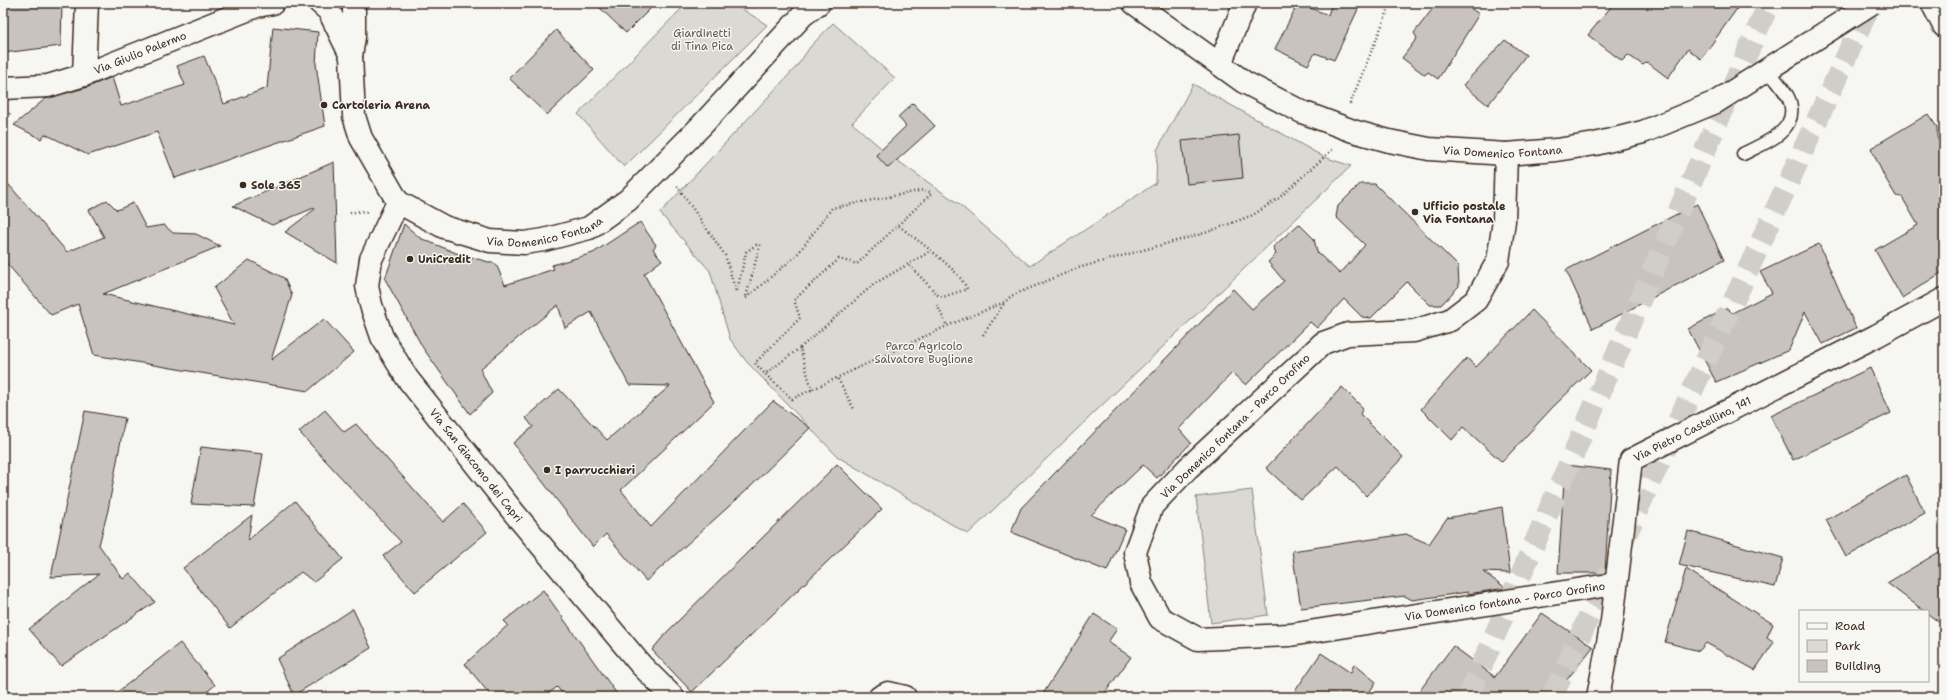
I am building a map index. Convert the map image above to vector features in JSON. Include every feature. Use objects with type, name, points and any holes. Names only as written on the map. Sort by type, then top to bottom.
[{"type":"street","points":[[84,75],[88,3]]},
{"type":"street","name":"Via Giulio Palermo","points":[[3,88],[48,86],[84,75],[257,6],[273,3]]},
{"type":"street","points":[[320,3],[329,12],[351,56]]},
{"type":"street","points":[[354,3],[354,37],[351,56],[354,116],[361,138],[398,202]]},
{"type":"street","name":"Via Domenico Fontana","points":[[398,202],[444,227],[490,241],[524,243],[544,240],[589,228],[628,200],[701,126],[804,15],[819,3]]},
{"type":"street","name":"Via Domenico Fontana","points":[[1134,3],[1244,82],[1302,112],[1353,131],[1430,149],[1506,154],[1556,150],[1636,135],[1716,102],[1866,7]]},
{"type":"street","points":[[1220,64],[1245,3]]},
{"type":"street","points":[[1932,3],[1944,26]]},
{"type":"street","name":"Via Domenico fontana - Parco Orofino","points":[[1506,154],[1504,221],[1498,261],[1476,300],[1450,320],[1414,331],[1348,334],[1323,343],[1188,468],[1152,506],[1135,552],[1140,583],[1160,618],[1198,639],[1290,635],[1615,584]]},
{"type":"street","name":"Via San Giacomo dei Capri","points":[[398,202],[371,259],[367,286],[371,305],[382,336],[407,378],[516,514],[641,665],[673,697]]},
{"type":"street","name":"Via Pietro Castellino, 141","points":[[1598,697],[1612,621],[1615,584],[1631,460],[1876,336],[1944,299]]},
{"type":"street","points":[[880,697],[888,693],[905,697]]},
{"type":"lane","points":[[1743,154],[1776,137],[1789,124],[1791,107],[1787,96],[1768,70]]},
{"type":"path","points":[[1349,106],[1392,3]]},
{"type":"path","points":[[983,335],[1005,302],[1011,296],[1078,268],[1205,233],[1252,214],[1279,198],[1353,131]]},
{"type":"path","points":[[660,168],[681,191],[725,255],[736,292],[746,252],[756,245],[760,245],[746,298],[796,256],[832,208],[924,190],[930,192],[931,194],[899,226],[857,264],[839,260],[794,300],[800,318],[755,363],[792,399],[838,379],[948,326],[1005,302]]},
{"type":"path","points":[[350,213],[360,211],[370,213]]},
{"type":"path","points":[[899,226],[931,251],[959,278],[967,289],[943,297],[938,295],[909,265]]},
{"type":"path","points":[[765,374],[800,348],[874,284],[931,251]]},
{"type":"path","points":[[937,305],[948,326]]},
{"type":"path","points":[[800,348],[812,390]]},
{"type":"path","points":[[838,379],[854,409]]},
{"type":"green space","name":"Giardinetti di Tina Pica","points":[[687,3],[733,3],[767,25],[624,167],[578,114]]},
{"type":"green space","name":"Parco Agricolo Salvatore Buglione","points":[[833,23],[895,78],[852,123],[888,154],[959,204],[1030,266],[1156,183],[1157,150],[1193,84],[1324,157],[1351,166],[968,534],[838,457],[810,428],[746,361],[730,339],[710,271],[660,213],[797,66],[810,47]]},
{"type":"green space","points":[[1252,490],[1268,615],[1211,623],[1196,497]]},
{"type":"building","points":[[7,3],[62,3],[61,46],[3,53],[3,6],[8,5]]},
{"type":"building","points":[[595,3],[656,3],[626,33]]},
{"type":"building","points":[[1298,3],[1328,15],[1332,3],[1361,3],[1334,60],[1315,53],[1308,65],[1275,49]]},
{"type":"building","points":[[1437,3],[1463,3],[1479,14],[1438,79],[1428,72],[1425,75],[1402,58],[1417,38],[1414,33]]},
{"type":"building","points":[[1614,3],[1741,3],[1701,59],[1688,49],[1668,78],[1647,62],[1643,65],[1628,55],[1622,61],[1588,35]]},
{"type":"building","points":[[273,27],[318,32],[316,64],[325,126],[175,178],[157,132],[88,155],[45,134],[41,139],[14,125],[45,99],[88,87],[112,77],[121,106],[185,85],[177,66],[204,56],[224,104],[267,88]]},
{"type":"building","points":[[556,30],[594,70],[547,115],[509,78]]},
{"type":"building","points":[[1505,40],[1526,55],[1488,105],[1463,85]]},
{"type":"building","points":[[913,103],[935,126],[888,168],[876,155],[906,126],[898,117]]},
{"type":"building","points":[[1928,114],[1937,127],[1937,137],[1944,150],[1944,271],[1902,298],[1875,250],[1918,225],[1902,197],[1896,196],[1884,176],[1871,148]]},
{"type":"building","points":[[1239,135],[1243,178],[1187,184],[1182,141]]},
{"type":"building","points":[[334,162],[337,263],[285,232],[315,209],[314,208],[272,225],[233,206]]},
{"type":"building","points":[[3,178],[67,252],[104,237],[89,210],[107,200],[117,210],[133,203],[146,228],[164,225],[173,233],[196,234],[220,246],[103,294],[234,325],[214,288],[249,260],[284,278],[292,295],[271,360],[324,319],[354,352],[308,391],[94,355],[78,304],[51,315],[3,259]]},
{"type":"building","points":[[1360,184],[1375,184],[1458,266],[1459,286],[1441,305],[1430,305],[1407,282],[1371,318],[1362,317],[1344,299],[1317,328],[1310,322],[1246,385],[1232,373],[1179,429],[1191,443],[1157,478],[1143,465],[1091,515],[1125,529],[1107,571],[1011,532],[1021,508],[1233,289],[1252,309],[1284,281],[1268,262],[1276,254],[1273,247],[1299,224],[1314,239],[1317,252],[1340,274],[1365,245],[1336,217],[1338,206]]},
{"type":"building","points":[[1697,204],[1724,260],[1593,329],[1566,270]]},
{"type":"building","points":[[640,222],[656,245],[653,249],[662,260],[644,274],[714,402],[621,490],[651,527],[773,401],[810,428],[746,491],[646,581],[606,534],[593,547],[513,443],[533,427],[526,418],[559,389],[607,440],[670,386],[629,385],[591,312],[565,328],[558,305],[480,369],[492,393],[470,414],[423,348],[385,279],[404,224],[420,238],[456,253],[496,264],[505,285],[554,269],[552,265],[593,253]]},
{"type":"building","points":[[1819,244],[1856,328],[1823,344],[1805,312],[1789,350],[1716,382],[1688,329],[1727,308],[1732,313],[1772,293],[1760,272]]},
{"type":"building","points":[[1532,310],[1591,370],[1552,408],[1502,462],[1463,427],[1452,440],[1421,409],[1467,358],[1476,367]]},
{"type":"building","points":[[1870,368],[1891,413],[1793,460],[1771,416]]},
{"type":"building","points":[[1342,387],[1363,408],[1360,414],[1403,457],[1366,496],[1338,466],[1301,500],[1266,468]]},
{"type":"building","points":[[325,410],[344,432],[356,424],[443,522],[463,504],[487,532],[415,592],[383,556],[401,542],[299,432]]},
{"type":"building","points":[[85,411],[125,418],[108,510],[99,545],[123,579],[130,573],[155,602],[61,666],[29,629],[99,574],[51,577]]},
{"type":"building","points":[[201,447],[263,454],[254,507],[191,504]]},
{"type":"building","points":[[837,464],[882,509],[692,692],[652,650],[667,632]]},
{"type":"building","points":[[1565,465],[1611,470],[1605,573],[1558,573]]},
{"type":"building","points":[[1906,475],[1925,513],[1846,557],[1826,520]]},
{"type":"building","points":[[295,501],[343,559],[314,582],[301,572],[230,628],[183,568],[252,515],[248,540]]},
{"type":"building","points":[[1502,507],[1510,573],[1483,572],[1506,588],[1412,600],[1405,596],[1301,608],[1292,551],[1406,534],[1429,544],[1447,518]]},
{"type":"building","points":[[1688,531],[1783,558],[1775,587],[1679,565]]},
{"type":"building","points":[[1944,549],[1944,626],[1929,615],[1929,610],[1923,610],[1887,583]]},
{"type":"building","points":[[1686,569],[1773,624],[1767,637],[1774,642],[1755,670],[1706,643],[1699,651],[1665,642]]},
{"type":"building","points":[[543,590],[619,697],[565,697],[557,687],[544,697],[492,697],[465,664],[508,625],[504,621]]},
{"type":"building","points":[[353,609],[371,648],[294,695],[277,659]]},
{"type":"building","points":[[1542,613],[1593,647],[1553,697],[1415,697],[1453,646],[1495,677]]},
{"type":"building","points":[[1094,614],[1117,629],[1108,642],[1131,657],[1102,697],[1041,697]]},
{"type":"building","points":[[180,643],[215,685],[201,697],[111,697]]},
{"type":"building","points":[[1321,653],[1351,673],[1354,664],[1376,682],[1366,697],[1291,697]]},
{"type":"tunnel","points":[[1468,697],[1769,3]]},
{"type":"tunnel","points":[[1623,541],[1871,3]]},
{"type":"tunnel","points":[[1552,697],[1610,571]]},
{"type":"place","name":"Cartoleria Arena","points":[[324,105]]},
{"type":"place","name":"Sole 365","points":[[243,185]]},
{"type":"place","name":"Ufficio postale Via Fontana","points":[[1415,212]]},
{"type":"place","name":"UniCredit","points":[[410,259]]},
{"type":"place","name":"I parrucchieri","points":[[547,470]]}]
